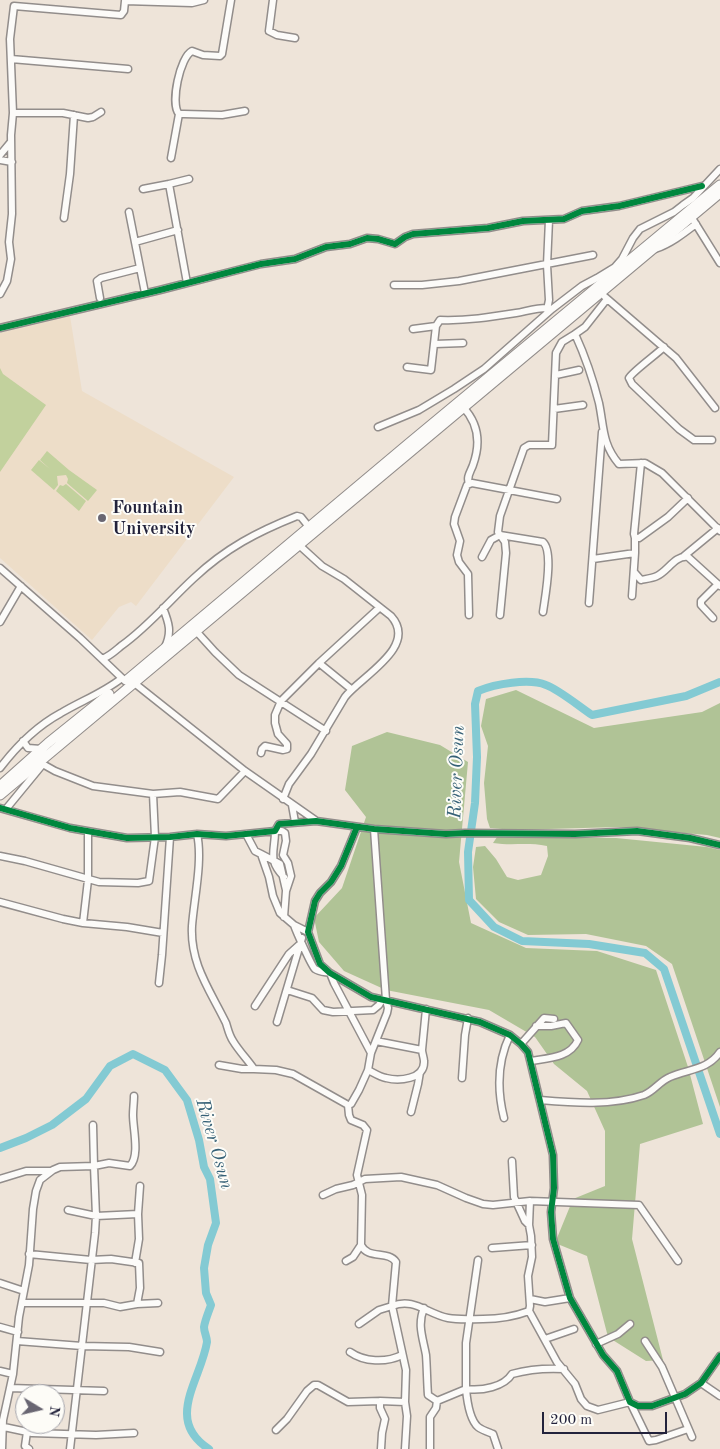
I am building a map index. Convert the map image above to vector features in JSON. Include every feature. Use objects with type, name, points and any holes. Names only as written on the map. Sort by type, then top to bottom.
[{"type":"highway","points":[[0,786],[41,749],[127,681],[196,631],[463,407],[720,186]]},
{"type":"highway","points":[[0,795],[41,763],[164,648],[598,290],[694,221],[720,193]]},
{"type":"street","points":[[0,294],[7,281],[10,259],[13,113],[10,39],[14,6],[20,0]]},
{"type":"street","points":[[14,6],[121,14],[124,11],[125,1],[179,1],[192,3],[204,0]]},
{"type":"street","points":[[172,158],[179,114],[175,107],[176,92],[184,58],[192,51],[215,56],[221,55],[231,0]]},
{"type":"street","points":[[273,0],[269,30],[277,35],[295,38]]},
{"type":"street","points":[[10,59],[128,69]]},
{"type":"street","points":[[179,114],[222,115],[245,111]]},
{"type":"street","points":[[13,113],[74,114],[88,118],[101,112]]},
{"type":"street","points":[[64,218],[70,174],[74,114]]},
{"type":"street","points":[[0,155],[6,151],[11,142]]},
{"type":"street","points":[[0,160],[12,162]]},
{"type":"street","points":[[500,615],[506,553],[498,528],[500,516],[524,448],[529,445],[552,445],[556,353],[558,348],[566,339],[585,327],[598,290],[622,259],[640,229],[674,212],[692,198],[720,169]]},
{"type":"street","points":[[143,188],[189,179]]},
{"type":"street","points":[[169,184],[187,283]]},
{"type":"street","points":[[0,328],[261,264],[295,260],[326,247],[350,244],[367,238],[395,244],[413,234],[488,228],[523,222],[564,220],[582,211],[619,206],[702,186]]},
{"type":"street","points":[[129,212],[145,293]]},
{"type":"street","points":[[548,311],[549,284],[546,265],[549,220]]},
{"type":"street","points":[[694,221],[720,263]]},
{"type":"street","points":[[135,242],[178,230]]},
{"type":"street","points":[[394,285],[422,285],[459,281],[593,255]]},
{"type":"street","points":[[100,298],[97,281],[101,278],[140,268]]},
{"type":"street","points":[[378,427],[419,410],[484,369],[548,311],[582,286],[598,290],[613,302],[631,321],[676,358],[715,408]]},
{"type":"street","points":[[407,367],[431,370],[436,326],[440,320],[480,319],[536,308],[548,311]]},
{"type":"street","points":[[413,328],[436,326]]},
{"type":"street","points":[[575,334],[585,356],[599,404],[604,445],[589,603]]},
{"type":"street","points":[[435,344],[463,343]]},
{"type":"street","points":[[664,347],[631,374],[629,378],[632,384],[679,429],[694,440],[712,440]]},
{"type":"street","points":[[556,375],[579,370]]},
{"type":"street","points":[[554,409],[583,405]]},
{"type":"street","points":[[463,407],[473,420],[479,435],[478,450],[468,477],[469,483],[454,524],[460,541],[457,555],[459,562],[468,574],[468,615]]},
{"type":"street","points":[[604,445],[619,464],[647,464],[662,473],[719,530],[676,560],[658,576],[641,580],[634,572]]},
{"type":"street","points":[[632,596],[636,538],[634,534],[642,463]]},
{"type":"street","points":[[469,483],[557,499]]},
{"type":"street","points":[[636,538],[639,538],[668,517],[688,498]]},
{"type":"street","points":[[102,659],[134,637],[195,577],[230,548],[245,539],[297,516],[301,517],[309,527]]},
{"type":"street","points":[[482,557],[491,540],[500,535],[538,540],[546,544],[548,569],[543,612]]},
{"type":"street","points":[[283,799],[288,784],[326,731],[338,707],[351,689],[380,665],[395,647],[398,629],[396,622],[344,579],[322,566],[299,545]]},
{"type":"street","points":[[593,559],[635,553]]},
{"type":"street","points":[[684,556],[688,556],[719,585],[701,601],[701,605],[713,618]]},
{"type":"street","points":[[0,568],[127,681],[245,771],[316,821]]},
{"type":"street","points":[[0,622],[21,586]]},
{"type":"street","points":[[368,599],[370,616]]},
{"type":"street","points":[[163,608],[170,625],[169,639],[164,648]]},
{"type":"street","points":[[262,753],[262,749],[266,746],[283,750],[287,749],[287,744],[278,734],[274,715],[281,700],[379,608]]},
{"type":"street","points":[[196,631],[239,674],[326,731]]},
{"type":"street","points":[[319,663],[351,689]]},
{"type":"street","points":[[0,768],[23,741],[59,713],[127,681]]},
{"type":"street","points":[[23,741],[28,748],[41,749]]},
{"type":"street","points":[[245,771],[218,799],[213,800],[180,792],[153,794],[93,786],[41,763],[3,808],[70,828],[127,838],[197,834],[226,836],[282,831],[285,833],[286,841],[280,864],[286,891],[284,917]]},
{"type":"street","points":[[0,856],[26,861],[88,880],[110,883],[147,883],[150,878],[155,837],[153,794]]},
{"type":"street","points":[[292,805],[295,822]]},
{"type":"street","points":[[284,877],[272,860],[276,831],[278,824],[295,822],[316,821],[374,829],[446,834],[465,832],[567,834],[637,832],[675,836],[720,845]]},
{"type":"street","points":[[357,827],[341,866],[331,882],[315,901],[308,932],[320,964],[330,973],[362,993],[384,1000],[468,1018],[493,1026],[510,1035],[528,1052],[553,1155],[554,1188],[551,1212],[553,1239],[570,1298],[603,1355],[617,1371],[649,1441],[688,1429]]},
{"type":"street","points":[[348,1105],[351,1104],[359,1090],[368,1070],[371,1053],[388,1008],[384,1000],[374,829]]},
{"type":"street","points":[[83,923],[88,880],[88,832]]},
{"type":"street","points":[[197,834],[199,841],[197,881],[192,927],[195,959],[208,990],[227,1025],[232,1040],[254,1068]]},
{"type":"street","points":[[246,834],[255,851],[280,864]]},
{"type":"street","points":[[159,982],[170,837]]},
{"type":"street","points":[[261,854],[280,913],[294,925],[308,932]]},
{"type":"street","points":[[283,855],[288,863],[291,876],[286,891]]},
{"type":"street","points":[[0,902],[83,923],[163,933]]},
{"type":"street","points":[[294,925],[300,942],[314,968],[330,973],[371,1053]]},
{"type":"street","points":[[277,1022],[302,935],[308,932]]},
{"type":"street","points":[[255,1006],[289,954],[300,942]]},
{"type":"street","points":[[307,952],[311,942]]},
{"type":"street","points":[[287,990],[312,998],[323,1010],[328,1012],[373,1010],[384,1000]]},
{"type":"street","points":[[411,1112],[424,1062],[422,1050],[426,1009]]},
{"type":"street","points":[[426,1019],[434,1011]]},
{"type":"street","points":[[462,1078],[468,1018]]},
{"type":"street","points":[[521,1044],[544,1018],[554,1019]]},
{"type":"street","points":[[531,1061],[565,1055],[578,1040],[566,1023],[536,1026]]},
{"type":"street","points":[[504,1118],[500,1099],[499,1068],[510,1035]]},
{"type":"street","points":[[376,1041],[422,1050]]},
{"type":"street","points":[[540,1100],[580,1102],[618,1100],[645,1094],[669,1077],[705,1066],[716,1058],[720,1052]]},
{"type":"street","points":[[219,1065],[242,1069],[276,1070],[293,1074],[348,1105]]},
{"type":"street","points":[[368,1070],[382,1078],[392,1079],[405,1079],[420,1072]]},
{"type":"street","points":[[2,1449],[2,1422],[13,1374],[33,1209],[40,1180],[51,1171],[60,1167],[94,1166],[109,1163],[129,1166],[133,1162],[135,1150],[134,1096]]},
{"type":"street","points":[[348,1105],[351,1120],[363,1125],[367,1130],[357,1175],[362,1195],[361,1246],[369,1254],[394,1258],[397,1266],[392,1306],[406,1370],[405,1402],[407,1416],[405,1449]]},
{"type":"street","points":[[70,1449],[96,1216],[93,1125]]},
{"type":"street","points":[[512,1161],[514,1197],[525,1221],[529,1225]]},
{"type":"street","points":[[0,1179],[26,1171],[51,1171]]},
{"type":"street","points":[[323,1195],[371,1178],[401,1177],[437,1185],[483,1204],[493,1205],[530,1201],[639,1205],[678,1261]]},
{"type":"street","points":[[135,1263],[139,1239],[140,1186]]},
{"type":"street","points":[[530,1201],[529,1225],[532,1246],[528,1276],[529,1312],[557,1362],[575,1384],[581,1399],[591,1408],[598,1410],[630,1402],[638,1406],[652,1406],[675,1399],[701,1383],[720,1356]]},
{"type":"street","points":[[68,1210],[96,1216],[138,1214]]},
{"type":"street","points":[[346,1261],[353,1257],[361,1246]]},
{"type":"street","points":[[492,1248],[532,1246]]},
{"type":"street","points":[[29,1254],[139,1263],[138,1304]]},
{"type":"street","points":[[478,1260],[466,1343],[467,1399],[474,1422],[477,1426],[493,1434],[498,1449]]},
{"type":"street","points":[[0,1283],[24,1291]]},
{"type":"street","points":[[393,1291],[405,1302],[447,1318],[470,1320],[507,1318],[529,1312]]},
{"type":"street","points":[[530,1299],[545,1302],[570,1298]]},
{"type":"street","points":[[359,1324],[379,1310],[405,1302]]},
{"type":"street","points":[[22,1303],[104,1303],[120,1307],[138,1304],[158,1304]]},
{"type":"street","points":[[424,1308],[420,1318],[420,1325],[426,1357],[428,1395],[430,1398],[437,1401],[466,1389],[472,1390],[495,1386],[506,1382],[512,1374],[526,1370],[543,1368],[564,1369]]},
{"type":"street","points":[[596,1344],[618,1334],[630,1324]]},
{"type":"street","points":[[0,1327],[18,1332]]},
{"type":"street","points":[[545,1339],[574,1329]]},
{"type":"street","points":[[17,1341],[82,1346],[129,1347],[160,1352]]},
{"type":"street","points":[[645,1341],[662,1367],[692,1437]]},
{"type":"street","points":[[350,1352],[360,1358],[377,1360],[390,1360],[402,1355]]},
{"type":"street","points":[[0,1371],[13,1374]]},
{"type":"street","points":[[701,1383],[720,1396]]},
{"type":"street","points":[[276,1430],[314,1385],[318,1385],[348,1402],[405,1402]]},
{"type":"street","points":[[10,1388],[104,1390]]},
{"type":"street","points":[[380,1401],[380,1408],[385,1419],[382,1449]]},
{"type":"street","points":[[430,1449],[430,1417],[436,1408],[437,1401]]},
{"type":"street","points":[[2,1422],[15,1427]]},
{"type":"street","points":[[65,1434],[134,1433]]},
{"type":"street","points":[[27,1434],[25,1446],[29,1449]]},
{"type":"shaded area","name":"Fountain University","points":[[70,316],[82,391],[234,477],[136,606],[131,602],[119,607],[92,640],[0,558],[0,333]]},
{"type":"green space","points":[[0,368],[3,374],[46,405],[0,472]]},
{"type":"green space","points":[[47,451],[97,490],[88,501],[67,483],[66,475],[57,476],[58,485],[54,490],[31,470],[39,460],[50,469],[40,460]]},
{"type":"green space","points":[[66,484],[86,501],[79,511],[56,491],[60,485]]},
{"type":"green space","points":[[516,690],[594,728],[702,712],[720,703],[720,838],[707,835],[618,827],[514,830],[490,828],[487,819],[484,783],[488,746],[481,726],[486,699]]},
{"type":"green space","points":[[387,732],[440,745],[468,762],[459,862],[471,923],[526,948],[597,951],[656,970],[688,1067],[703,1124],[640,1144],[632,1239],[663,1360],[646,1361],[608,1337],[587,1256],[555,1243],[573,1199],[605,1186],[605,1131],[587,1091],[554,1064],[535,1037],[489,1010],[386,990],[344,971],[319,942],[314,918],[342,888],[366,817],[345,790],[352,746]]},
{"type":"green space","points":[[497,837],[616,838],[720,850],[720,1107],[672,964],[646,946],[586,934],[528,935],[499,922],[476,899],[473,867],[476,847],[485,846],[507,877],[518,880],[541,875],[548,856],[547,846],[493,843]]},
{"type":"waterway","name":"River Osun","points":[[720,682],[686,696],[592,715],[557,690],[539,683],[512,683],[478,691],[475,704],[477,757],[475,803],[468,852],[469,900],[494,927],[522,941],[589,944],[645,953],[664,969],[720,1134]]},
{"type":"waterway","name":"River Osun","points":[[0,1148],[52,1125],[86,1099],[110,1066],[133,1054],[165,1070],[187,1100],[199,1140],[204,1167],[210,1179],[216,1223],[208,1245],[204,1268],[206,1293],[211,1305],[204,1327],[207,1342],[193,1385],[187,1412],[189,1425],[196,1438],[209,1449]]},
{"type":"cycle path","points":[[0,328],[261,264],[295,259],[326,247],[350,244],[367,238],[395,244],[413,234],[488,228],[523,221],[564,219],[582,211],[619,206],[702,186]]},
{"type":"cycle path","points":[[0,808],[70,828],[127,838],[197,834],[226,836],[275,831],[279,824],[316,821],[374,829],[446,834],[575,834],[637,831],[690,838],[720,845]]},
{"type":"cycle path","points":[[357,827],[341,866],[331,882],[315,901],[308,932],[320,964],[330,973],[371,997],[480,1022],[510,1035],[528,1052],[553,1155],[554,1188],[551,1212],[553,1239],[570,1298],[603,1355],[617,1371],[630,1402],[638,1406],[652,1406],[685,1394],[701,1383],[720,1356]]},
{"type":"place","name":"Fountain University","points":[[102,518]]}]
